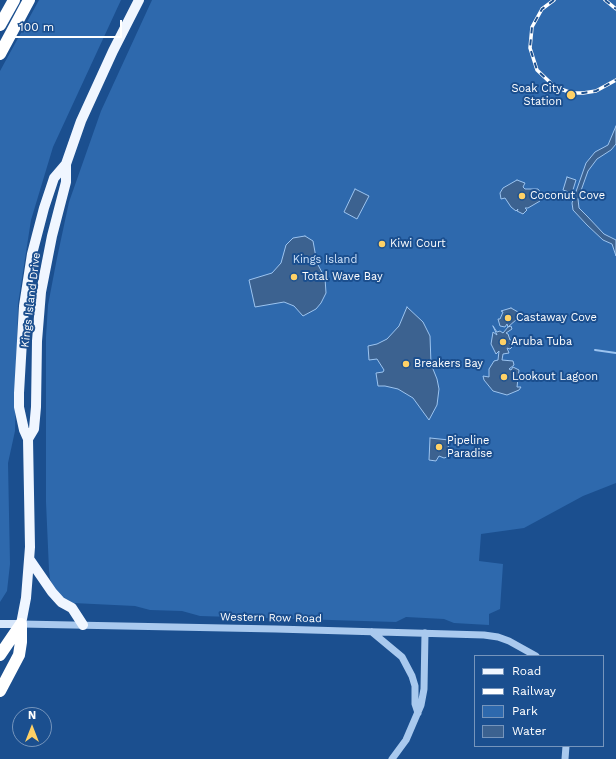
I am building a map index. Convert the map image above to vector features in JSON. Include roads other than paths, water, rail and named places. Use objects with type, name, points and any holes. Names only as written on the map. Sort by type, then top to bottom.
[{"type":"highway","points":[[0,25],[14,0]]},
{"type":"highway","points":[[0,54],[29,0]]},
{"type":"highway","points":[[0,655],[21,624]]},
{"type":"highway","points":[[0,691],[19,655],[21,624]]},
{"type":"main road","name":"Kings Island Drive","points":[[28,439],[34,429],[35,422],[37,341],[42,292],[52,236],[66,182],[66,164],[81,121],[113,51],[139,0]]},
{"type":"main road","name":"Kings Island Drive","points":[[21,624],[26,598],[30,560],[28,439],[24,430],[19,407],[19,363],[24,306],[32,254],[44,208],[54,178],[66,164]]},
{"type":"main road","points":[[30,560],[52,592],[61,602],[72,608],[83,625]]},
{"type":"main road","name":"Western Row Road","points":[[0,624],[21,624]]},
{"type":"street","name":"Western Row Road","points":[[21,624],[425,633],[498,637],[509,641],[534,655]]},
{"type":"street","points":[[372,632],[402,657],[412,676],[415,686],[415,704],[418,713]]},
{"type":"street","points":[[392,759],[406,740],[418,713],[424,689],[425,633]]},
{"type":"street","points":[[565,759],[566,747]]},
{"type":"water","points":[[616,126],[616,144],[611,150],[597,159],[588,171],[578,199],[579,208],[604,234],[616,240],[616,256],[612,244],[603,240],[587,225],[573,210],[572,203],[586,163],[595,152],[608,145]]},
{"type":"water","points":[[567,177],[576,180],[572,193],[563,190]]},
{"type":"water","name":"Coconut Cove","points":[[517,180],[525,183],[523,187],[525,189],[538,189],[542,194],[540,201],[528,208],[525,208],[527,210],[523,214],[517,211],[518,209],[516,211],[511,207],[505,198],[501,199],[500,193],[503,188]]},
{"type":"water","points":[[355,189],[369,196],[357,219],[344,212]]},
{"type":"water","name":"Total Wave Bay","points":[[305,236],[313,241],[317,263],[325,278],[326,293],[321,303],[316,309],[303,316],[294,306],[284,302],[255,307],[249,280],[272,273],[281,263],[286,245],[293,238]]},
{"type":"water","name":"Breakers Bay","points":[[407,307],[423,322],[430,336],[431,364],[439,389],[437,405],[429,420],[413,398],[398,389],[378,386],[376,373],[383,372],[384,370],[377,359],[369,360],[368,346],[377,344],[387,339],[399,326]]},
{"type":"water","name":"Castaway Cove","points":[[511,308],[518,312],[517,319],[508,327],[507,324],[505,327],[500,326],[498,319],[500,319],[503,312],[501,311]]},
{"type":"water","name":"Lookout Lagoon","points":[[493,326],[497,332],[500,331],[503,333],[508,327],[511,326],[512,329],[506,333],[508,334],[510,340],[514,340],[514,343],[510,343],[512,347],[510,349],[507,348],[509,353],[503,354],[502,360],[513,361],[514,365],[509,369],[511,370],[513,367],[519,370],[517,387],[521,387],[519,390],[507,395],[493,391],[484,380],[483,376],[489,377],[489,369],[494,361],[498,360],[499,351],[496,354],[491,344],[493,332],[497,335]]},
{"type":"water","name":"Pipeline Paradise","points":[[430,438],[449,440],[447,457],[444,458],[439,456],[436,461],[429,460]]},
{"type":"waterway","points":[[595,350],[616,353]]},
{"type":"railway","points":[[554,0],[542,9],[532,27],[530,48],[537,70],[555,87],[572,93],[596,91],[616,80]]},
{"type":"railway","points":[[605,0],[616,9]]},
{"type":"place","name":"Soak City Station","points":[[571,95]]},
{"type":"place","name":"Coconut Cove","points":[[522,196]]},
{"type":"place","name":"Kiwi Court","points":[[382,244]]},
{"type":"place","name":"Total Wave Bay","points":[[294,277]]},
{"type":"place","name":"Castaway Cove","points":[[508,318]]},
{"type":"place","name":"Aruba Tuba","points":[[503,342]]},
{"type":"place","name":"Breakers Bay","points":[[406,364]]},
{"type":"place","name":"Lookout Lagoon","points":[[504,377]]},
{"type":"place","name":"Pipeline Paradise","points":[[439,447]]},
{"type":"park label","name":"Kings Island","points":[[325,260]]}]
